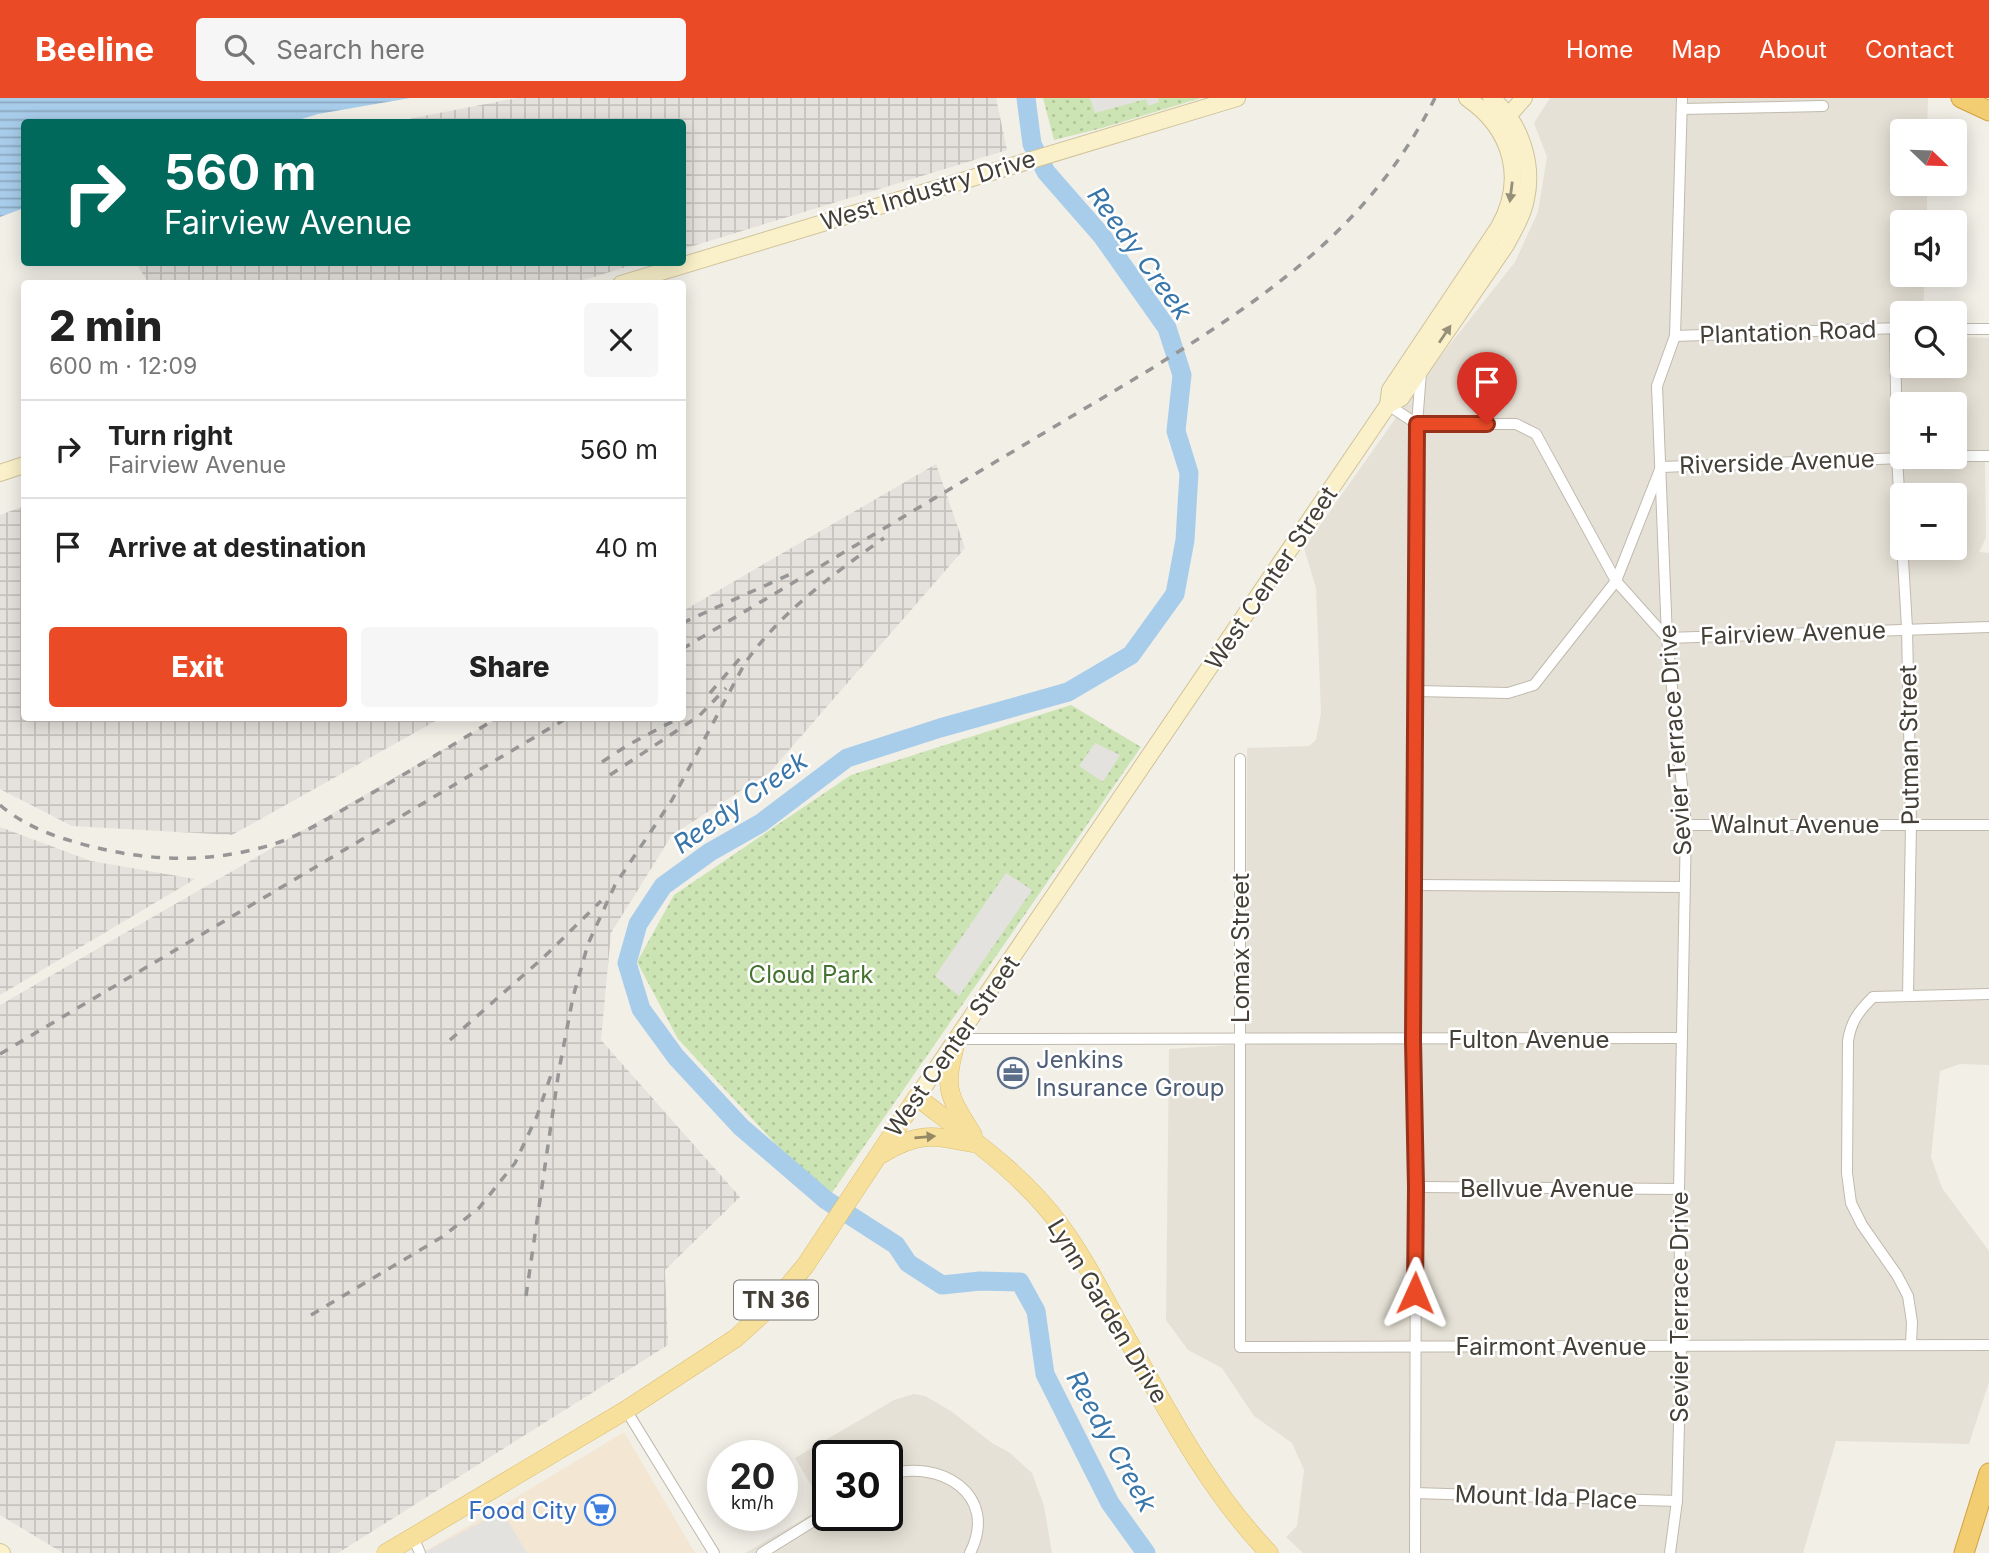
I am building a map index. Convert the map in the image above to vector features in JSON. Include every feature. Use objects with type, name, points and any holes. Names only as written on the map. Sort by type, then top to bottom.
[{"type":"highway","points":[[1961,98],[1989,111]]},
{"type":"highway","points":[[1981,98],[1989,101]]},
{"type":"highway","points":[[1968,1547],[1989,1473]]},
{"type":"main road","name":"West Industry Drive","points":[[686,264],[1237,98]]},
{"type":"main road","name":"West Center Street","points":[[1388,405],[1401,398],[1506,245],[1520,220],[1527,198],[1528,172],[1521,139],[1504,122],[1467,98]]},
{"type":"main road","name":"West Center Street","points":[[386,1553],[416,1545],[736,1338],[772,1305],[805,1266],[876,1157],[1388,405],[1390,390],[1507,213],[1511,200],[1512,167],[1504,122],[1492,98]]},
{"type":"main road","points":[[1504,122],[1524,98]]},
{"type":"main road","name":"West Industry Drive","points":[[634,280],[680,266]]},
{"type":"main road","points":[[0,473],[21,467]]},
{"type":"main road","points":[[957,1039],[949,1069],[949,1089],[953,1102],[979,1144]]},
{"type":"main road","name":"Lynn Garden Drive","points":[[917,1097],[979,1144],[1018,1178],[1059,1224],[1091,1274],[1196,1458],[1223,1499],[1269,1553]]},
{"type":"main road","points":[[876,1157],[901,1142],[928,1135],[979,1144]]},
{"type":"street","points":[[1682,104],[1823,106]]},
{"type":"street","name":"Sevier Terrace Drive","points":[[1670,1553],[1677,1501],[1681,1346],[1679,1189],[1686,825],[1667,638],[1657,386],[1675,336],[1682,104]]},
{"type":"street","name":"Plantation Road","points":[[1675,336],[1890,328]]},
{"type":"street","points":[[1967,329],[1989,329]]},
{"type":"street","points":[[1415,1553],[1416,1187],[1413,1040],[1417,424],[1421,369]]},
{"type":"street","points":[[1388,405],[1417,424]]},
{"type":"street","name":"Fairview Avenue","points":[[1417,424],[1516,424],[1536,434],[1616,581],[1667,638],[1989,626]]},
{"type":"street","points":[[1967,457],[1989,456]]},
{"type":"street","name":"Riverside Avenue","points":[[1416,691],[1508,693],[1534,685],[1616,581],[1661,467],[1890,457]]},
{"type":"street","name":"Putman Street","points":[[1898,469],[1907,628],[1911,824],[1908,995]]},
{"type":"street","name":"Lomax Street","points":[[1240,759],[1240,1347]]},
{"type":"street","name":"Walnut Avenue","points":[[1686,825],[1989,825]]},
{"type":"street","points":[[1415,885],[1684,887]]},
{"type":"street","points":[[1911,1345],[1912,1322],[1908,1296],[1862,1225],[1851,1203],[1847,1173],[1850,1026],[1858,1012],[1873,997],[1989,994]]},
{"type":"street","name":"Fulton Avenue","points":[[957,1039],[1681,1038]]},
{"type":"street","name":"Bellvue Avenue","points":[[1416,1187],[1679,1189]]},
{"type":"street","name":"Fairmont Avenue","points":[[1240,1347],[1989,1345]]},
{"type":"street","points":[[626,1410],[715,1553]]},
{"type":"street","points":[[903,1470],[955,1480],[975,1502],[978,1524],[970,1553]]},
{"type":"street","name":"Mount Ida Place","points":[[1415,1493],[1677,1501]]},
{"type":"street","points":[[762,1553],[812,1522]]},
{"type":"shaded area","points":[[517,98],[996,98],[1007,150],[686,248],[686,119],[408,119]]},
{"type":"shaded area","points":[[1090,98],[1158,98],[1159,102],[1148,106],[1146,99],[1095,113]]},
{"type":"shaded area","points":[[1550,98],[1928,98],[1927,119],[1890,119],[1890,196],[1927,196],[1927,210],[1890,210],[1890,287],[1924,287],[1924,301],[1890,301],[1890,378],[1967,378],[1967,337],[1989,338],[1989,462],[1985,462],[1986,538],[1979,552],[1989,553],[1989,1065],[1960,1064],[1940,1071],[1931,1157],[1942,1188],[1989,1251],[1989,1382],[1969,1444],[1836,1441],[1803,1553],[1303,1553],[1286,1537],[1297,1526],[1304,1470],[1292,1443],[1254,1416],[1222,1368],[1188,1350],[1166,1320],[1169,1049],[1246,1044],[1247,748],[1309,746],[1316,740],[1321,713],[1316,588],[1304,548],[1429,371],[1515,262],[1538,212],[1547,157],[1534,123]]},
{"type":"shaded area","points":[[138,266],[629,266],[584,280],[147,280]]},
{"type":"shaded area","points":[[936,464],[965,548],[770,772],[672,835],[611,933],[601,1040],[740,1197],[665,1270],[668,1345],[338,1553],[63,1553],[0,1515],[0,1005],[493,721],[686,721],[686,609]]},
{"type":"shaded area","points":[[21,507],[21,721],[436,721],[232,835],[72,826],[0,789],[0,515]]},
{"type":"shaded area","points":[[1095,743],[1120,755],[1103,782],[1079,766]]},
{"type":"shaded area","points":[[0,827],[91,861],[195,879],[0,995]]},
{"type":"shaded area","points":[[1006,873],[1032,890],[959,996],[935,976]]},
{"type":"shaded area","points":[[914,1394],[925,1396],[1010,1453],[1032,1473],[1044,1506],[1052,1553],[745,1553],[783,1531],[798,1531],[798,1522],[812,1514],[812,1531],[903,1531],[903,1440],[826,1440],[894,1400]]},
{"type":"shaded area","points":[[624,1432],[695,1553],[422,1553],[497,1509]]},
{"type":"shaded area","points":[[812,1448],[812,1487],[798,1463],[798,1456]]},
{"type":"shaded area","points":[[502,1511],[527,1553],[423,1553]]},
{"type":"green space","points":[[1043,98],[1201,98],[1054,140]]},
{"type":"green space","name":"Cloud Park","points":[[1071,705],[1141,747],[829,1197],[784,1153],[678,1039],[637,962],[674,895],[851,775]]},
{"type":"water","points":[[0,98],[410,98],[302,119],[21,119],[21,209],[0,217]]},
{"type":"waterway","name":"Reedy Creek","points":[[1026,98],[1032,144],[1046,172],[1102,236],[1167,328],[1182,375],[1176,431],[1189,473],[1185,540],[1175,594],[1131,655],[1068,692],[940,728],[847,758],[761,823],[710,852],[663,886],[638,924],[627,963],[641,1009],[676,1057],[741,1127],[826,1200],[896,1245],[908,1263],[942,1285],[980,1281],[1020,1282],[1036,1311],[1045,1374],[1110,1503],[1146,1553]]},
{"type":"railway","points":[[686,647],[1146,372],[1273,287],[1311,256],[1379,185],[1409,144],[1435,98]]},
{"type":"railway","points":[[526,1296],[559,1070],[573,997],[588,944],[615,885],[672,800],[745,663],[759,644],[809,595],[884,538]]},
{"type":"railway","points":[[686,621],[793,573]]},
{"type":"railway","points":[[710,693],[742,656]]},
{"type":"railway","points":[[610,775],[699,716],[726,688]]},
{"type":"railway","points":[[0,805],[22,821],[48,833],[102,849],[161,858],[201,858],[240,853],[272,845],[307,830],[492,721]]},
{"type":"railway","points":[[0,1054],[562,721]]},
{"type":"railway","points":[[602,762],[673,721]]},
{"type":"railway","points":[[450,1040],[544,957],[601,901]]},
{"type":"railway","points":[[311,1315],[442,1237],[479,1208],[515,1163],[537,1116],[551,1075]]},
{"type":"place","name":"Jenkins Insurance Group","points":[[1013,1073]]},
{"type":"place","name":"Food City","points":[[600,1510]]},
{"type":"route","points":[[1415,1293],[1413,1040],[1417,424],[1487,424]]}]
